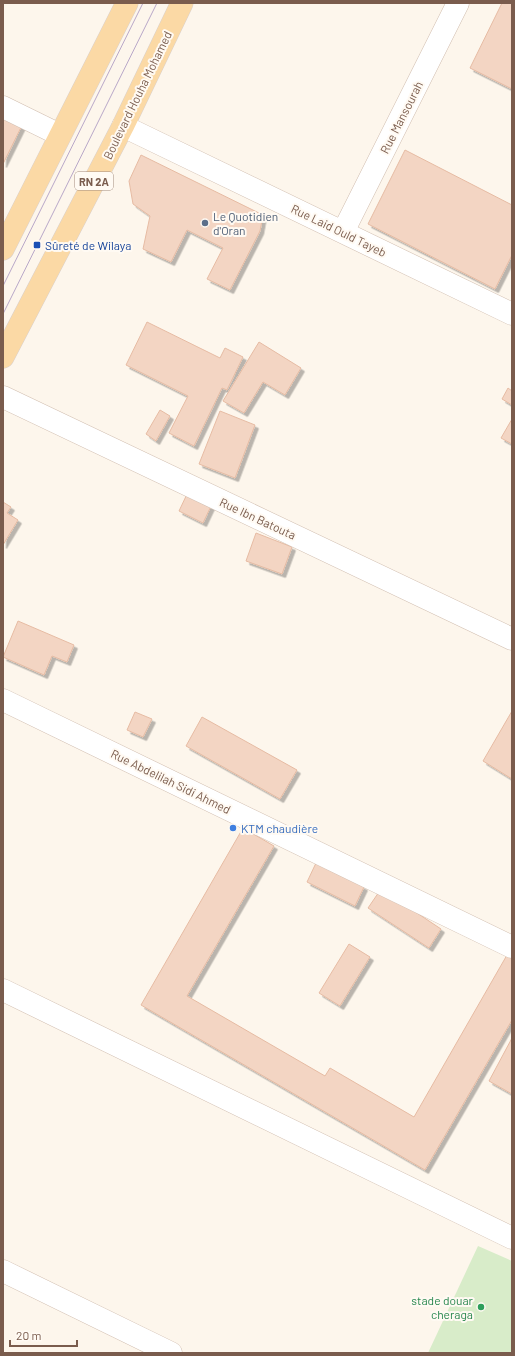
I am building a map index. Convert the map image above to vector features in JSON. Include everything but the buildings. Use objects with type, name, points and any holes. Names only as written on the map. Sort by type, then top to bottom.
[{"type":"main road","points":[[3,248],[127,3]]},
{"type":"main road","name":"Boulevard Houha Mohamed","points":[[3,357],[122,126],[182,3]]},
{"type":"street","name":"Rue Mansourah","points":[[343,232],[458,3]]},
{"type":"street","points":[[3,107],[60,135]]},
{"type":"street","name":"Rue Laid Ould Tayeb","points":[[122,126],[512,314]]},
{"type":"street","name":"Rue Ibn Batouta","points":[[3,397],[512,639]]},
{"type":"street","name":"Rue Abdelilah Sidi Ahmed","points":[[3,700],[512,947]]},
{"type":"street","points":[[3,990],[512,1238]]},
{"type":"street","points":[[3,1271],[171,1353]]},
{"type":"green space","name":"stade douar cheraga","points":[[478,1246],[512,1261],[512,1353],[428,1353]]},
{"type":"tram line","points":[[3,286],[143,3]]},
{"type":"tram line","points":[[3,314],[157,3]]},
{"type":"place","name":"Le Quotidien d'Oran","points":[[205,223]]},
{"type":"place","name":"Sûreté de Wilaya","points":[[37,245]]},
{"type":"place","name":"KTM chaudière","points":[[233,828]]},
{"type":"place","name":"stade douar cheraga","points":[[481,1307]]}]
